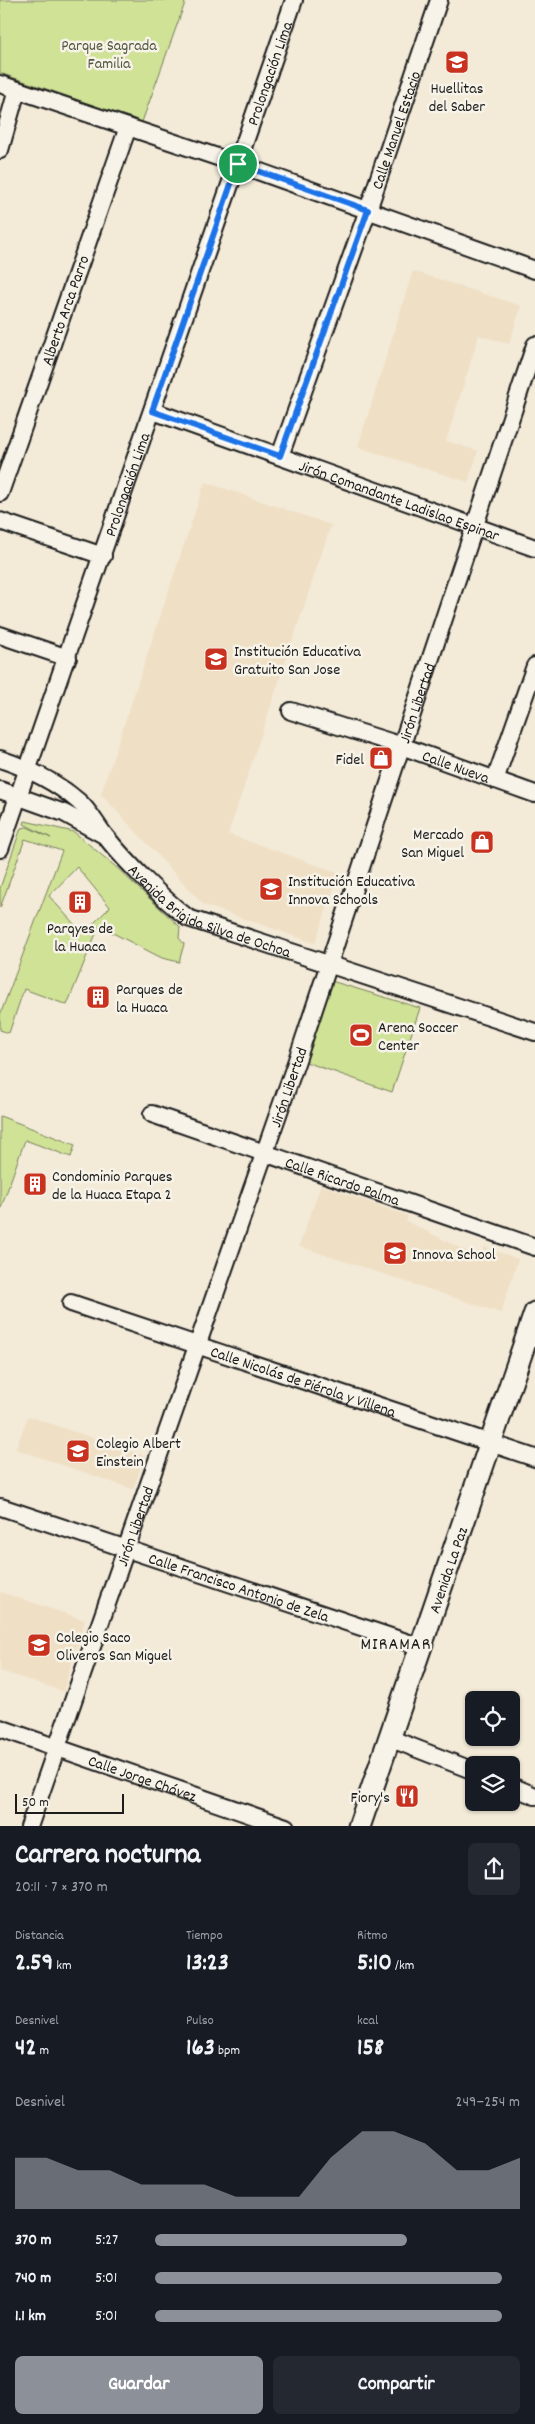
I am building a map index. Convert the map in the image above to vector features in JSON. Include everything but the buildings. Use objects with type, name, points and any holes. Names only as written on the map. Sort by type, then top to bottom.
[{"type":"main road","name":"Avenida La Paz","points":[[359,1826],[535,1313]]},
{"type":"street","name":"Prolongación Lima","points":[[0,849],[6,795],[28,770],[294,0]]},
{"type":"street","name":"Calle Manuel Estacio","points":[[280,456],[368,210],[439,0]]},
{"type":"street","points":[[0,84],[238,164],[535,270]]},
{"type":"street","points":[[0,150],[17,90]]},
{"type":"street","name":"Alberto Arca Parro","points":[[0,493],[128,127]]},
{"type":"street","name":"Jirón Libertad","points":[[28,1826],[264,1153],[476,527],[535,345]]},
{"type":"street","name":"Jirón Comandante Ladislao Espinar","points":[[152,411],[535,548]]},
{"type":"street","points":[[0,521],[103,556]]},
{"type":"street","points":[[0,635],[68,658]]},
{"type":"street","points":[[496,780],[535,666]]},
{"type":"street","name":"Calle Nueva","points":[[291,711],[402,747],[535,794]]},
{"type":"street","name":"Avenida Brigida Silva de Ochoa","points":[[0,759],[28,770],[78,801],[91,813],[106,836],[173,907],[188,918],[535,1032]]},
{"type":"street","name":"Avenida Brigida Silva de Ochoa","points":[[6,795],[64,813],[106,836]]},
{"type":"street","name":"Calle Ricardo Palma","points":[[152,1114],[535,1247]]},
{"type":"street","name":"Calle Nicolás de Piérola y Villena","points":[[71,1303],[492,1442],[535,1458]]},
{"type":"street","name":"Calle Francisco Antonio de Zela","points":[[1,1507],[421,1647]]},
{"type":"street","name":"Calle Jorge Chávez","points":[[0,1728],[286,1826]]},
{"type":"street","points":[[390,1738],[465,1767]]},
{"type":"street","points":[[520,1790],[535,1796]]},
{"type":"shaded area","points":[[413,271],[521,306],[509,344],[479,335],[446,441],[478,451],[468,482],[358,447]]},
{"type":"shaded area","name":"Institución Educativa Gratuito San Jose","points":[[205,482],[331,525],[228,834],[339,873],[315,943],[204,905],[101,794]]},
{"type":"shaded area","name":"Innova School","points":[[321,1185],[408,1216],[406,1221],[480,1258],[484,1247],[518,1259],[501,1313],[299,1246]]},
{"type":"shaded area","name":"Colegio Albert Einstein","points":[[28,1416],[145,1456],[133,1489],[16,1449]]},
{"type":"shaded area","name":"Colegio Saco Oliveros San Miguel","points":[[0,1592],[85,1620],[63,1691],[0,1671]]},
{"type":"green space","name":"Parque Sagrada Familia","points":[[0,0],[186,0],[142,122],[0,73]]},
{"type":"green space","points":[[25,821],[74,832],[116,867],[180,927],[179,938],[184,944],[179,962],[162,958],[99,926],[67,1005],[24,989],[9,1033],[0,1030],[0,1015],[62,851],[25,839],[0,908],[0,888],[21,828],[27,827],[51,838],[24,824]],"holes":[[[77,867],[110,907],[83,934],[49,896]]]},
{"type":"green space","name":"Arena Soccer Center","points":[[328,980],[420,1008],[392,1092],[303,1061]]},
{"type":"green space","points":[[0,1116],[75,1145],[71,1157],[25,1140],[0,1211]]},
{"type":"place","name":"Huellitas del Saber","points":[[457,62]]},
{"type":"place","name":"Institución Educativa Gratuito San Jose","points":[[216,659]]},
{"type":"place","name":"Fidel","points":[[381,758]]},
{"type":"place","name":"Mercado San Miguel","points":[[482,842]]},
{"type":"place","name":"Institución Educativa Innova Schools","points":[[271,889]]},
{"type":"place","name":"Parqyes de la Huaca","points":[[80,902]]},
{"type":"place","name":"Parques de la Huaca","points":[[98,997]]},
{"type":"place","name":"Arena Soccer Center","points":[[361,1035]]},
{"type":"place","name":"Condominio Parques de la Huaca Etapa 2","points":[[35,1184]]},
{"type":"place","name":"Innova School","points":[[395,1253]]},
{"type":"place","name":"Colegio Albert Einstein","points":[[78,1451]]},
{"type":"place","name":"Colegio Saco Oliveros San Miguel","points":[[39,1645]]},
{"type":"place","name":"Fiory's","points":[[407,1796]]},
{"type":"district","name":"MIRAMAR","points":[[396,1643]]},
{"type":"route","points":[[238,164],[368,210],[280,456],[152,411],[238,164]]}]
